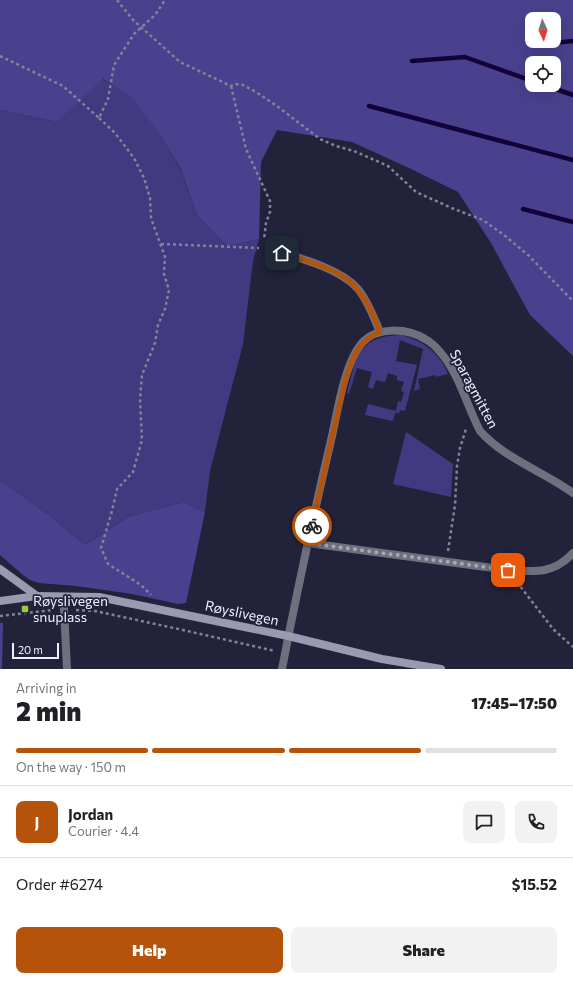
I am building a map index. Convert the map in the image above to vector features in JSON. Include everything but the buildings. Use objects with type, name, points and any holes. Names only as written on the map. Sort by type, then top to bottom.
[{"type":"street","points":[[270,248],[322,266],[347,279],[358,289],[368,305],[380,332]]},
{"type":"street","name":"Sparagmitten","points":[[282,669],[308,543],[344,385],[355,354],[362,343],[371,336],[380,332],[392,331],[415,334],[426,339],[436,348],[450,366],[474,420],[480,431],[487,439],[514,458],[554,480],[573,494]]},
{"type":"street","points":[[308,543],[508,570],[538,572],[566,560],[573,553]]},
{"type":"street","points":[[0,569],[36,596]]},
{"type":"street","name":"Røyslivegen","points":[[0,601],[36,596],[99,596],[288,636],[382,659],[441,669]]},
{"type":"street","points":[[64,609],[67,669]]},
{"type":"path","points":[[117,0],[133,20],[180,62],[231,86],[235,84],[243,85],[277,106],[320,139],[354,151],[388,166],[416,192],[483,220],[528,255],[573,301]]},
{"type":"path","points":[[99,118],[108,100],[114,66],[134,34],[141,26],[155,15],[165,0]]},
{"type":"path","points":[[0,56],[62,86],[115,133],[134,158],[150,198],[152,218],[165,257],[164,274],[169,290],[166,309],[158,325],[155,343],[142,375],[140,399],[142,440],[133,472],[117,489],[101,548],[108,564],[141,585],[151,596],[152,608],[150,623]]},
{"type":"path","points":[[231,86],[246,149],[270,201],[270,212],[266,223],[264,242],[270,248]]},
{"type":"path","points":[[161,244],[270,248]]},
{"type":"path","points":[[446,562],[455,505],[457,466],[460,448],[466,428],[474,420]]},
{"type":"path","points":[[508,570],[528,598],[554,629],[573,646]]},
{"type":"path","points":[[0,616],[64,609],[95,611],[285,653]]},
{"type":"shaded area","points":[[0,0],[573,0],[573,356],[530,315],[491,243],[458,192],[352,142],[277,130],[261,162],[259,239],[227,246],[197,215],[181,169],[160,135],[133,98],[103,79],[57,122],[0,110]]},
{"type":"shaded area","points":[[102,79],[133,97],[160,135],[181,170],[197,215],[227,246],[259,239],[253,261],[243,344],[210,471],[205,512],[183,502],[128,517],[85,545],[50,516],[0,480],[0,110],[57,122]]},
{"type":"shaded area","points":[[401,335],[416,340],[429,348],[445,366],[448,374],[418,379],[420,389],[414,391],[423,349],[400,340],[396,361],[417,365],[405,411],[400,410],[399,413],[395,413],[393,421],[365,415],[368,404],[396,411],[398,401],[401,402],[404,392],[401,391],[404,382],[397,380],[397,376],[388,373],[385,382],[376,380],[373,389],[368,387],[372,372],[357,368],[349,394],[347,393],[353,369],[361,351],[367,345],[376,340],[387,336]]},
{"type":"shaded area","points":[[406,432],[453,464],[451,497],[393,484]]},
{"type":"shaded area","points":[[0,480],[50,516],[85,545],[128,517],[183,502],[205,512],[186,603],[178,604],[132,594],[76,586],[39,583],[30,580],[0,555]]},
{"type":"shaded area","points":[[0,623],[3,623],[2,669],[0,669]]},
{"type":"waterway","points":[[561,42],[573,41]]},
{"type":"waterway","points":[[412,61],[465,57],[525,78]]},
{"type":"waterway","points":[[561,91],[573,95]]},
{"type":"waterway","points":[[369,106],[573,160]]},
{"type":"waterway","points":[[523,209],[573,222]]},
{"type":"way so far","points":[[312,526],[308,543],[508,570]]},
{"type":"place","name":"Røyslivegen snuplass","points":[[25,609]]},
{"type":"route","points":[[282,253],[322,266],[347,279],[358,289],[368,305],[380,332],[371,336],[362,343],[349,368],[312,526]]}]
